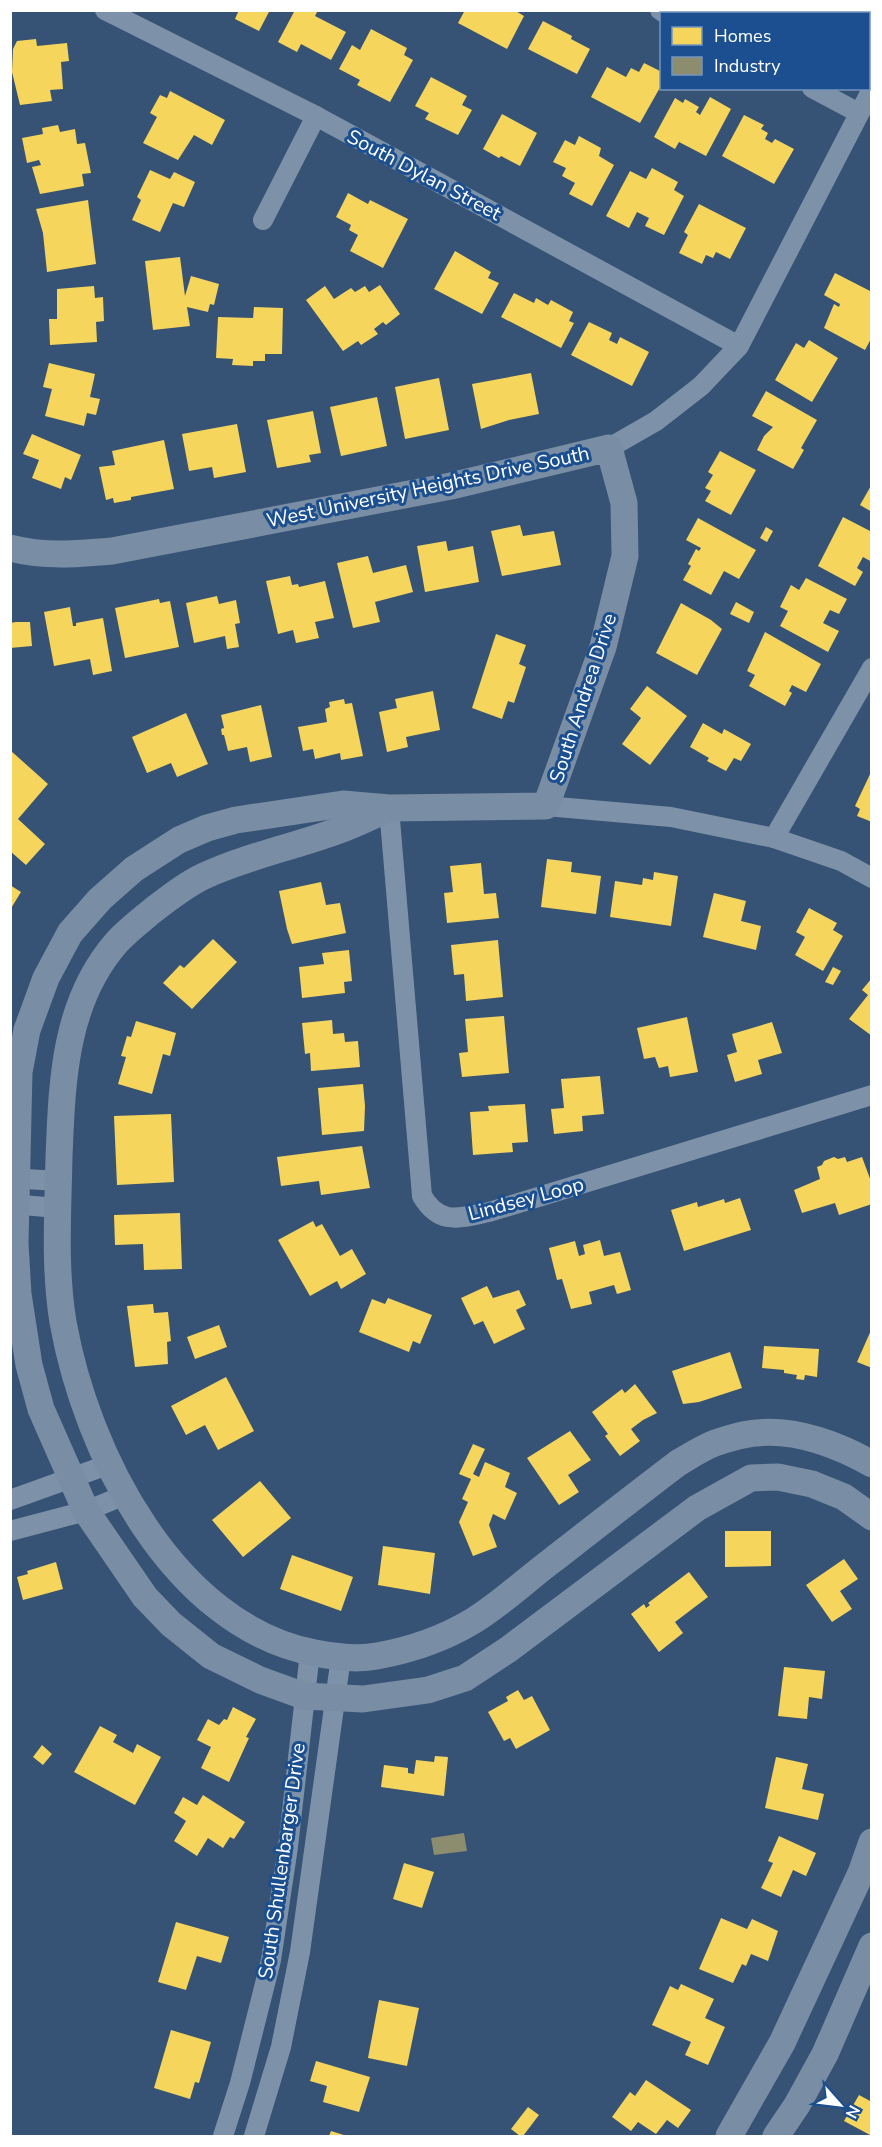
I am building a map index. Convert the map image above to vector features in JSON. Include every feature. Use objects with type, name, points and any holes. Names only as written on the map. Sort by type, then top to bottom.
[{"type":"street","name":"South Dylan Street","points":[[105,10],[316,116],[739,346]]},
{"type":"street","name":"West University Heights Drive South","points":[[10,548],[25,552],[68,555],[112,551],[451,486],[609,448],[657,421],[701,386],[739,346],[872,89]]},
{"type":"street","points":[[816,90],[859,113]]},
{"type":"street","points":[[263,220],[316,116]]},
{"type":"street","name":"South Andrea Drive","points":[[546,807],[603,647],[625,556],[624,503],[609,448]]},
{"type":"street","points":[[774,838],[872,669]]},
{"type":"street","points":[[872,878],[841,861],[774,838],[671,816],[546,807],[389,808],[342,804],[236,820],[207,828],[179,840],[134,869],[100,899],[70,933],[46,978],[27,1030],[19,1072],[13,1178],[18,1294],[29,1365],[41,1408],[86,1511],[145,1597],[171,1624],[211,1656],[260,1680],[304,1696],[363,1699],[428,1690],[465,1678],[509,1650],[697,1508],[751,1478],[778,1478],[812,1484],[844,1497],[872,1517]]},
{"type":"street","points":[[389,808],[344,828],[203,876],[176,892],[117,941],[87,989],[69,1038],[61,1093],[56,1248],[63,1321],[77,1378],[94,1428],[132,1509],[186,1580],[221,1611],[257,1633],[294,1648],[341,1658],[374,1657],[428,1644],[475,1620],[678,1463],[714,1444],[755,1433],[777,1433],[826,1443],[847,1450],[872,1464]]},
{"type":"street","name":"Lindsey Loop","points":[[389,808],[422,1196],[430,1209],[442,1216],[464,1217],[489,1212],[872,1095]]},
{"type":"street","points":[[13,1178],[58,1181]]},
{"type":"street","points":[[13,1205],[58,1208]]},
{"type":"street","points":[[10,1500],[110,1464]]},
{"type":"street","points":[[10,1531],[86,1511],[125,1495]]},
{"type":"street","name":"South Shullenbarger Drive","points":[[223,2136],[240,2084],[271,1960],[288,1847],[310,1652]]},
{"type":"street","name":"South Shullenbarger Drive","points":[[254,2136],[281,2047],[300,1952],[341,1658]]},
{"type":"street","points":[[729,2136],[782,2043],[861,1873],[872,1842]]},
{"type":"street","points":[[776,2136],[797,2105],[825,2054],[872,1946]]},
{"type":"building: Homes","points":[[239,10],[270,10],[259,31],[235,19]]},
{"type":"building: Homes","points":[[295,10],[318,10],[315,16],[346,32],[331,60],[301,44],[297,52],[278,42]]},
{"type":"building: Homes","points":[[465,10],[514,10],[524,16],[507,49],[458,23]]},
{"type":"building: Homes","points":[[761,10],[786,10],[785,12]]},
{"type":"building: Homes","points":[[800,10],[854,10],[853,12],[799,12]]},
{"type":"building: Homes","points":[[543,21],[572,36],[571,39],[590,49],[577,74],[528,49]]},
{"type":"building: Homes","points":[[371,29],[407,48],[404,55],[413,60],[390,102],[357,85],[360,80],[339,69],[352,45],[360,50]]},
{"type":"building: Homes","points":[[36,39],[37,46],[67,43],[69,61],[61,62],[63,89],[50,90],[52,101],[20,105],[12,72],[13,49],[17,41]]},
{"type":"building: Homes","points":[[644,63],[660,71],[660,88],[640,123],[591,97],[607,67],[626,77],[631,68],[639,72]]},
{"type":"building: Homes","points":[[431,77],[467,96],[462,105],[472,110],[458,135],[425,119],[429,113],[415,106]]},
{"type":"building: Homes","points":[[170,91],[225,120],[212,145],[194,135],[178,160],[143,143],[157,117],[150,113],[160,95],[167,98]]},
{"type":"building: Homes","points":[[710,97],[731,109],[706,156],[679,142],[675,149],[654,137],[675,98],[683,103],[685,99],[699,107],[696,112],[700,115]]},
{"type":"building: Homes","points":[[502,114],[537,133],[520,166],[483,149]]},
{"type":"building: Homes","points":[[744,115],[764,125],[761,129],[768,133],[765,139],[772,143],[775,139],[794,149],[774,184],[722,156]]},
{"type":"building: Homes","points":[[58,125],[60,132],[75,129],[77,144],[85,143],[91,173],[82,174],[84,186],[40,194],[32,167],[41,165],[39,160],[27,163],[22,138],[43,134],[42,128]]},
{"type":"building: Homes","points":[[579,136],[601,148],[599,156],[614,165],[592,206],[569,194],[575,183],[562,176],[566,168],[553,162],[565,140],[575,145]]},
{"type":"building: Homes","points":[[652,168],[678,182],[674,190],[684,196],[664,235],[645,226],[649,218],[637,212],[629,228],[606,216],[630,171],[646,179]]},
{"type":"building: Homes","points":[[150,170],[170,179],[174,172],[195,182],[184,207],[173,203],[160,232],[132,220],[141,200],[137,197]]},
{"type":"building: Homes","points":[[348,193],[368,204],[370,200],[408,219],[383,268],[350,251],[358,235],[349,230],[351,225],[336,217]]},
{"type":"building: Homes","points":[[88,200],[96,264],[47,272],[43,233],[36,209]]},
{"type":"building: Homes","points":[[699,204],[746,228],[730,259],[716,252],[713,258],[706,255],[702,264],[679,253],[688,235],[684,232]]},
{"type":"building: Homes","points":[[455,251],[491,272],[488,278],[499,283],[482,314],[434,289]]},
{"type":"building: Homes","points":[[180,257],[185,296],[191,276],[219,284],[214,305],[210,304],[208,312],[187,307],[190,326],[153,330],[145,261]]},
{"type":"building: Homes","points":[[835,273],[872,292],[872,337],[865,350],[824,328],[834,304],[839,307],[840,304],[824,295]]},
{"type":"building: Homes","points":[[380,285],[400,314],[386,325],[383,322],[374,329],[378,334],[361,345],[358,341],[343,351],[306,300],[325,286],[334,299],[351,288],[355,292],[365,286],[369,292]]},
{"type":"building: Homes","points":[[94,286],[95,298],[103,297],[104,321],[96,322],[97,342],[50,345],[49,319],[57,319],[57,289]]},
{"type":"building: Homes","points":[[514,293],[534,303],[536,298],[548,305],[551,300],[573,312],[569,321],[574,323],[561,348],[501,317]]},
{"type":"building: Homes","points":[[254,307],[283,308],[282,354],[265,354],[265,361],[253,361],[253,366],[232,365],[233,359],[216,358],[218,317],[253,318]]},
{"type":"building: Homes","points":[[589,322],[612,333],[609,340],[617,344],[620,337],[649,352],[632,386],[571,355]]},
{"type":"building: Homes","points":[[809,340],[838,358],[812,402],[775,380],[796,343],[804,348]]},
{"type":"building: Homes","points":[[49,363],[95,374],[90,397],[100,399],[96,415],[87,413],[84,426],[45,416],[52,389],[43,387]]},
{"type":"building: Homes","points":[[531,373],[539,414],[481,429],[472,384]]},
{"type":"building: Homes","points":[[439,378],[449,430],[405,439],[395,387]]},
{"type":"building: Homes","points":[[766,391],[817,420],[801,448],[804,450],[793,469],[757,450],[764,436],[773,427],[752,416]]},
{"type":"building: Homes","points":[[377,397],[387,446],[341,456],[330,407]]},
{"type":"building: Homes","points":[[313,411],[321,453],[309,455],[311,462],[277,468],[267,420]]},
{"type":"building: Homes","points":[[237,424],[246,472],[214,478],[212,467],[189,471],[182,434]]},
{"type":"building: Homes","points":[[32,434],[81,455],[71,480],[65,477],[61,489],[32,478],[39,460],[23,454]]},
{"type":"building: Homes","points":[[164,440],[174,489],[131,497],[131,500],[114,503],[113,498],[106,500],[99,467],[115,465],[112,451]]},
{"type":"building: Homes","points":[[720,451],[756,470],[731,515],[705,501],[711,491],[705,488],[713,475],[708,472]]},
{"type":"building: Homes","points":[[872,484],[872,512],[860,505]]},
{"type":"building: Homes","points":[[843,517],[872,532],[872,562],[863,557],[857,568],[863,572],[855,586],[818,566]]},
{"type":"building: Homes","points":[[698,518],[756,550],[739,579],[724,571],[711,595],[683,580],[691,566],[688,564],[696,549],[699,551],[701,548],[686,540]]},
{"type":"building: Homes","points":[[520,525],[523,536],[554,531],[561,565],[502,576],[491,531]]},
{"type":"building: Homes","points":[[766,527],[773,531],[767,542],[760,538]]},
{"type":"building: Homes","points":[[446,541],[448,551],[473,546],[479,582],[425,592],[417,546]]},
{"type":"building: Homes","points":[[368,556],[373,573],[406,565],[413,592],[375,602],[380,622],[353,628],[337,563]]},
{"type":"building: Homes","points":[[290,576],[292,585],[298,584],[299,587],[325,581],[334,618],[315,622],[319,638],[296,643],[293,630],[278,634],[266,581]]},
{"type":"building: Homes","points":[[806,578],[847,599],[839,614],[830,610],[823,623],[839,631],[828,652],[780,626],[788,611],[780,607],[791,585],[799,590]]},
{"type":"building: Homes","points":[[217,596],[219,604],[236,600],[240,623],[235,624],[239,647],[227,649],[225,636],[194,643],[186,603]]},
{"type":"building: Homes","points":[[159,599],[160,603],[170,601],[179,647],[125,658],[115,608]]},
{"type":"building: Homes","points":[[736,602],[754,612],[749,623],[730,614]]},
{"type":"building: Homes","points":[[681,603],[722,629],[697,675],[656,653]]},
{"type":"building: Homes","points":[[70,607],[73,626],[76,626],[76,623],[103,618],[112,671],[93,675],[90,659],[54,666],[44,612]]},
{"type":"building: Homes","points":[[30,622],[32,646],[10,648],[10,623]]},
{"type":"building: Homes","points":[[765,632],[821,664],[806,692],[792,685],[789,691],[792,693],[785,706],[749,686],[755,675],[747,671]]},
{"type":"building: Homes","points":[[496,634],[526,645],[519,664],[526,667],[514,703],[508,701],[502,719],[472,708]]},
{"type":"building: Homes","points":[[647,686],[687,716],[650,765],[622,744],[641,718],[630,709]]},
{"type":"building: Homes","points":[[433,691],[440,730],[406,737],[408,747],[387,752],[379,712],[397,708],[395,699]]},
{"type":"building: Homes","points":[[344,699],[345,704],[352,703],[363,756],[341,760],[340,753],[315,759],[313,749],[303,751],[298,727],[327,722],[325,709],[330,707],[329,702]]},
{"type":"building: Homes","points":[[261,705],[272,757],[250,762],[247,747],[228,751],[224,735],[222,735],[221,729],[224,728],[221,715]]},
{"type":"building: Homes","points":[[186,713],[208,764],[177,777],[171,763],[147,773],[132,737]]},
{"type":"building: Homes","points":[[703,723],[722,734],[724,729],[751,744],[741,761],[734,758],[726,771],[707,761],[709,758],[690,747]]},
{"type":"building: Homes","points":[[10,750],[48,784],[18,819],[45,844],[26,865],[10,851]]},
{"type":"building: Homes","points":[[872,770],[872,822],[857,816],[860,809],[855,806]]},
{"type":"building: Homes","points":[[547,859],[572,862],[571,872],[601,876],[596,914],[541,907]]},
{"type":"building: Homes","points":[[481,863],[484,894],[496,893],[499,918],[447,923],[444,893],[453,892],[450,866]]},
{"type":"building: Homes","points":[[654,872],[678,876],[671,926],[610,917],[615,881],[642,885],[643,878],[653,880]]},
{"type":"building: Homes","points":[[321,882],[326,905],[340,903],[346,933],[292,944],[279,891]]},
{"type":"building: Homes","points":[[10,885],[21,892],[10,910]]},
{"type":"building: Homes","points":[[714,893],[746,901],[741,921],[761,926],[756,950],[703,937]]},
{"type":"building: Homes","points":[[809,908],[837,923],[833,930],[843,936],[823,971],[795,955],[805,937],[796,932]]},
{"type":"building: Homes","points":[[213,939],[237,962],[192,1009],[163,983],[180,965],[184,968]]},
{"type":"building: Homes","points":[[498,940],[503,997],[466,1001],[464,974],[454,975],[451,945]]},
{"type":"building: Homes","points":[[349,950],[352,981],[344,982],[345,993],[302,998],[299,967],[324,964],[322,953]]},
{"type":"building: Homes","points":[[833,967],[841,971],[833,985],[825,982]]},
{"type":"building: Homes","points":[[872,978],[872,1036],[849,1019],[868,995],[862,990]]},
{"type":"building: Homes","points":[[504,1016],[509,1073],[462,1077],[459,1053],[468,1052],[465,1019]]},
{"type":"building: Homes","points":[[687,1017],[698,1072],[670,1077],[668,1066],[659,1068],[655,1057],[644,1059],[637,1028]]},
{"type":"building: Homes","points":[[332,1020],[333,1034],[344,1033],[345,1042],[358,1041],[360,1067],[311,1071],[310,1053],[305,1054],[302,1023]]},
{"type":"building: Homes","points":[[136,1021],[176,1033],[170,1056],[163,1054],[152,1094],[118,1084],[126,1057],[121,1056],[127,1036],[131,1037]]},
{"type":"building: Homes","points":[[772,1022],[782,1053],[758,1060],[762,1074],[735,1082],[727,1055],[737,1052],[732,1034]]},
{"type":"building: Homes","points":[[600,1076],[604,1114],[582,1116],[583,1131],[554,1134],[551,1109],[564,1108],[561,1079]]},
{"type":"building: Homes","points":[[363,1084],[364,1131],[322,1135],[318,1088]]},
{"type":"building: Homes","points":[[525,1104],[528,1142],[512,1143],[513,1152],[473,1155],[470,1112],[489,1111],[488,1106]]},
{"type":"building: Homes","points":[[171,1114],[174,1182],[117,1185],[114,1116]]},
{"type":"building: Homes","points":[[362,1146],[370,1188],[321,1195],[319,1181],[281,1186],[277,1157]]},
{"type":"building: Homes","points":[[834,1157],[838,1159],[845,1157],[847,1162],[862,1157],[872,1184],[872,1204],[839,1215],[835,1203],[802,1213],[794,1190],[820,1179],[817,1167]]},
{"type":"building: Homes","points":[[740,1198],[751,1230],[684,1251],[671,1210],[697,1202],[698,1207],[724,1199],[725,1203]]},
{"type":"building: Homes","points":[[180,1213],[182,1269],[144,1270],[143,1244],[115,1245],[114,1215]]},
{"type":"building: Homes","points":[[313,1221],[316,1227],[322,1224],[340,1256],[352,1249],[366,1274],[341,1289],[337,1281],[310,1296],[278,1240]]},
{"type":"building: Homes","points":[[600,1240],[604,1256],[620,1252],[631,1290],[617,1294],[614,1285],[589,1292],[592,1304],[571,1309],[562,1279],[557,1280],[549,1248],[575,1241],[579,1256],[585,1254],[583,1245]]},
{"type":"building: Homes","points":[[487,1286],[493,1298],[519,1290],[526,1305],[516,1310],[525,1329],[494,1344],[483,1321],[474,1325],[461,1298]]},
{"type":"building: Homes","points":[[388,1298],[432,1315],[420,1344],[413,1341],[409,1352],[359,1332],[372,1299],[385,1304]]},
{"type":"building: Homes","points":[[153,1304],[154,1313],[168,1312],[171,1341],[167,1342],[168,1364],[135,1367],[127,1306]]},
{"type":"building: Homes","points":[[219,1325],[227,1347],[195,1359],[187,1337]]},
{"type":"building: Homes","points":[[872,1328],[872,1368],[857,1362]]},
{"type":"building: Homes","points":[[764,1346],[819,1349],[817,1377],[805,1375],[804,1380],[796,1379],[797,1375],[784,1373],[784,1370],[762,1368]]},
{"type":"building: Homes","points":[[730,1352],[742,1388],[699,1402],[683,1404],[672,1371]]},
{"type":"building: Homes","points":[[226,1377],[254,1431],[218,1450],[205,1425],[186,1435],[171,1406]]},
{"type":"building: Homes","points":[[635,1384],[657,1413],[631,1429],[640,1441],[620,1456],[605,1436],[608,1434],[592,1412],[622,1389],[625,1393]]},
{"type":"building: Homes","points":[[570,1431],[591,1460],[568,1475],[579,1492],[559,1505],[527,1458]]},
{"type":"building: Homes","points":[[473,1444],[485,1449],[473,1474],[479,1477],[485,1462],[510,1473],[505,1487],[517,1493],[505,1520],[493,1514],[489,1525],[497,1547],[473,1556],[459,1522],[468,1502],[462,1499],[471,1479],[459,1474]]},
{"type":"building: Homes","points":[[260,1481],[291,1518],[243,1557],[212,1520]]},
{"type":"building: Homes","points":[[725,1531],[771,1531],[771,1566],[725,1567]]},
{"type":"building: Homes","points":[[383,1546],[435,1553],[430,1594],[378,1585]]},
{"type":"building: Homes","points":[[292,1555],[353,1577],[341,1611],[280,1589]]},
{"type":"building: Homes","points":[[844,1559],[858,1579],[840,1591],[852,1609],[832,1622],[806,1585]]},
{"type":"building: Homes","points":[[56,1562],[63,1589],[23,1600],[17,1577],[28,1574],[27,1571]]},
{"type":"building: Homes","points":[[689,1572],[708,1597],[675,1622],[683,1633],[659,1652],[631,1614],[644,1604],[646,1608],[650,1605],[648,1603]]},
{"type":"building: Homes","points":[[784,1667],[825,1671],[822,1699],[809,1697],[807,1719],[778,1716]]},
{"type":"building: Homes","points":[[518,1690],[524,1700],[532,1696],[550,1730],[516,1749],[510,1738],[504,1741],[488,1712],[508,1701],[506,1697]]},
{"type":"building: Homes","points":[[233,1707],[256,1719],[246,1737],[249,1738],[229,1782],[201,1768],[211,1747],[197,1740],[208,1719],[219,1725],[224,1719],[227,1720]]},
{"type":"building: Homes","points":[[100,1726],[117,1735],[113,1742],[133,1753],[137,1744],[161,1757],[135,1805],[74,1772]]},
{"type":"building: Homes","points":[[42,1745],[52,1754],[43,1765],[33,1757]]},
{"type":"building: Homes","points":[[435,1756],[448,1757],[444,1796],[381,1787],[384,1765],[408,1768],[408,1773],[414,1774],[416,1760],[434,1762]]},
{"type":"building: Homes","points":[[776,1757],[808,1764],[802,1789],[824,1794],[818,1820],[765,1808]]},
{"type":"building: Homes","points":[[203,1795],[245,1822],[234,1839],[230,1837],[223,1848],[208,1838],[197,1856],[174,1841],[186,1821],[174,1813],[183,1797],[197,1805]]},
{"type":"building: Homes","points":[[779,1836],[816,1853],[806,1876],[793,1870],[781,1897],[761,1888],[773,1863],[768,1861]]},
{"type":"building: Homes","points":[[404,1863],[434,1872],[422,1908],[393,1899]]},
{"type":"building: Homes","points":[[721,1918],[747,1929],[752,1919],[778,1931],[768,1961],[751,1954],[746,1966],[742,1964],[733,1983],[699,1969]]},
{"type":"building: Homes","points":[[176,1922],[229,1937],[221,1963],[197,1956],[186,1990],[158,1982]]},
{"type":"building: Homes","points":[[681,1984],[714,1999],[705,2018],[725,2027],[708,2065],[685,2055],[691,2042],[652,2025],[670,1986],[678,1990]]},
{"type":"building: Homes","points":[[379,2000],[419,2008],[407,2066],[368,2058]]},
{"type":"building: Homes","points":[[171,2030],[211,2042],[199,2083],[195,2082],[190,2099],[154,2088]]},
{"type":"building: Homes","points":[[316,2061],[370,2077],[359,2112],[323,2102],[327,2086],[310,2081]]},
{"type":"building: Homes","points":[[646,2080],[691,2110],[678,2128],[667,2120],[656,2134],[638,2122],[631,2131],[612,2117],[630,2092],[635,2096]]},
{"type":"building: Homes","points":[[859,2095],[872,2102],[872,2136],[844,2121]]},
{"type":"building: Homes","points":[[528,2107],[539,2115],[523,2136],[520,2136],[511,2129]]},
{"type":"building: Homes","points":[[331,2131],[347,2136],[329,2136]]},
{"type":"building: Industry","points":[[464,1833],[467,1851],[434,1855],[431,1838]]}]
